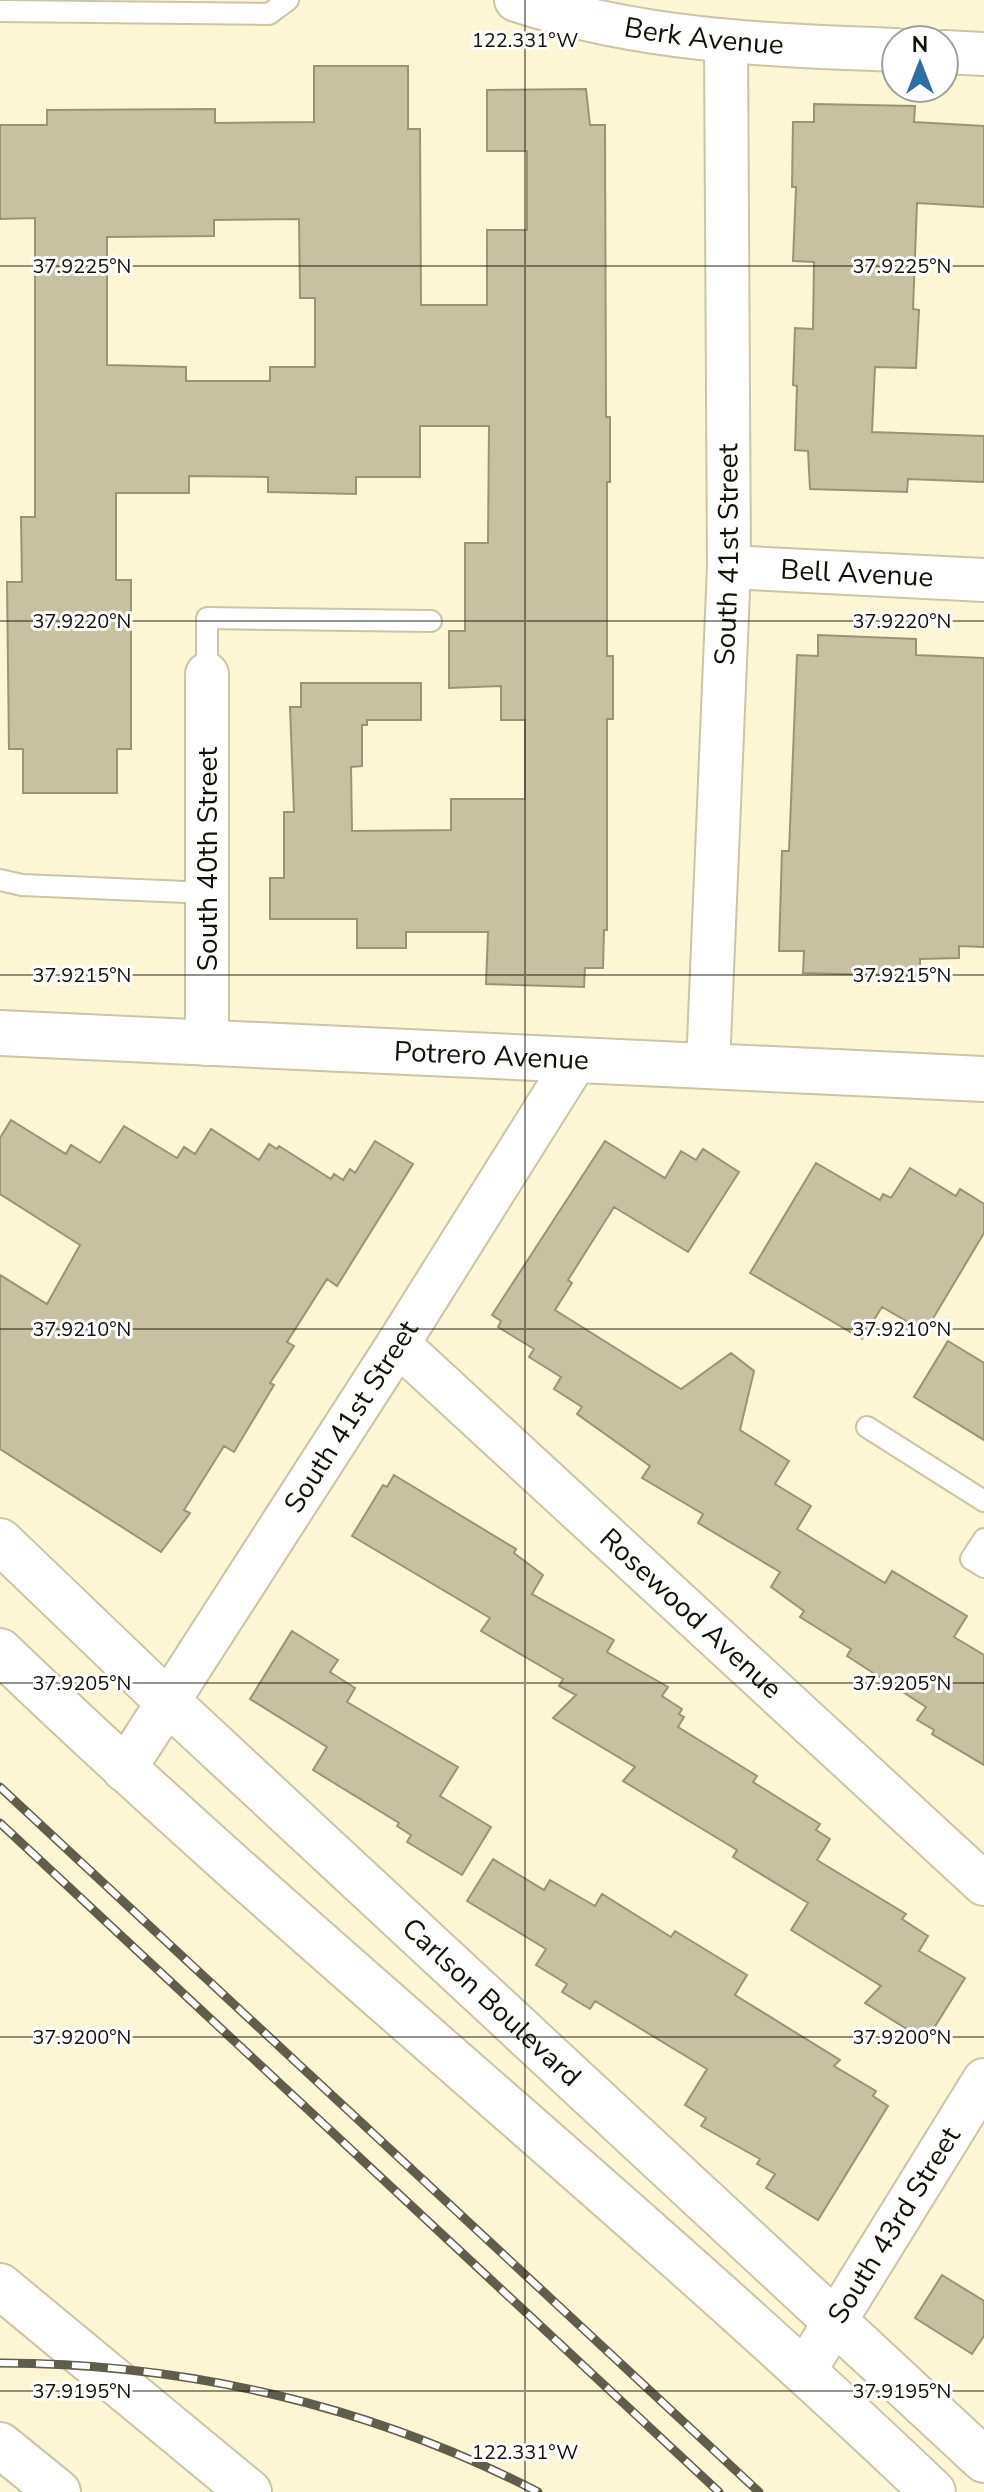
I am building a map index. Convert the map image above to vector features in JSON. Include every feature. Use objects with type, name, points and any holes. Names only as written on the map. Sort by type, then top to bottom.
[{"type":"main road","name":"Potrero Avenue","points":[[0,1033],[984,1079]]},
{"type":"main road","name":"Carlson Boulevard","points":[[0,1541],[169,1703],[838,2320],[984,2460]]},
{"type":"main road","points":[[0,1651],[124,1770],[805,2370],[933,2492]]},
{"type":"main road","points":[[0,2286],[249,2492]]},
{"type":"main road","points":[[0,2445],[55,2492]]},
{"type":"main road","points":[[0,2457],[55,2492]]},
{"type":"street","name":"Berk Avenue","points":[[516,0],[583,21],[726,43],[880,49]]},
{"type":"street","name":"South 41st Street","points":[[708,1066],[729,567],[726,43]]},
{"type":"street","points":[[960,53],[984,54]]},
{"type":"street","name":"Bell Avenue","points":[[729,567],[984,580]]},
{"type":"street","name":"South 40th Street","points":[[207,674],[207,1044]]},
{"type":"street","name":"South 41st Street","points":[[124,1770],[576,1060]]},
{"type":"street","name":"Rosewood Avenue","points":[[398,1344],[984,1884]]},
{"type":"street","name":"South 43rd Street","points":[[805,2370],[984,2080]]},
{"type":"lane","points":[[0,11],[269,14],[288,0]]},
{"type":"lane","points":[[207,674],[207,618],[431,621]]},
{"type":"lane","points":[[0,880],[22,885],[209,893]]},
{"type":"lane","points":[[867,1427],[984,1501]]},
{"type":"lane","points":[[984,1539],[971,1559],[984,1567]]},
{"type":"building","points":[[314,66],[408,66],[408,129],[420,129],[421,305],[487,305],[487,230],[527,230],[527,151],[487,151],[487,90],[586,89],[590,125],[605,125],[606,417],[610,417],[607,656],[613,656],[613,719],[607,719],[607,930],[604,930],[603,968],[585,968],[584,987],[486,984],[488,932],[406,932],[406,948],[357,948],[357,919],[270,919],[270,878],[284,878],[284,812],[294,812],[290,707],[301,707],[301,683],[421,683],[421,720],[367,720],[367,725],[362,725],[362,766],[351,767],[352,831],[451,830],[451,799],[525,799],[525,720],[501,720],[501,686],[449,688],[449,631],[465,631],[465,543],[488,543],[489,426],[420,426],[420,477],[356,477],[356,494],[268,492],[268,477],[189,476],[189,493],[116,493],[116,580],[131,580],[131,749],[117,749],[117,793],[23,793],[23,749],[9,749],[7,582],[22,582],[21,517],[35,517],[35,218],[0,219],[0,125],[47,125],[47,110],[215,109],[215,123],[314,122]],"holes":[[[299,219],[300,298],[315,298],[315,367],[270,367],[270,381],[186,381],[186,367],[107,365],[107,237],[214,236],[214,220]]]},
{"type":"building","points":[[814,104],[915,106],[914,122],[984,126],[984,207],[917,203],[913,309],[919,310],[916,368],[875,367],[872,432],[984,436],[984,482],[908,479],[907,492],[810,489],[808,451],[795,450],[797,386],[793,385],[795,328],[813,329],[814,262],[793,261],[796,187],[792,187],[793,122],[814,122]]},
{"type":"building","points":[[818,635],[916,639],[916,655],[984,658],[984,947],[959,946],[959,958],[920,959],[920,976],[803,973],[804,951],[779,951],[782,851],[789,851],[797,655],[818,656]]},
{"type":"building","points":[[11,1120],[66,1154],[71,1145],[100,1163],[124,1126],[177,1158],[184,1147],[195,1154],[211,1129],[259,1160],[269,1144],[277,1149],[279,1146],[331,1179],[334,1174],[343,1180],[350,1169],[355,1173],[375,1141],[413,1164],[337,1286],[327,1279],[287,1342],[294,1346],[270,1383],[274,1385],[234,1452],[224,1446],[184,1510],[190,1513],[161,1552],[0,1449],[0,1275],[47,1304],[80,1245],[0,1194],[0,1138]]},
{"type":"building","points":[[605,1141],[665,1178],[681,1151],[696,1160],[703,1149],[739,1172],[688,1252],[614,1207],[568,1280],[572,1283],[555,1310],[681,1389],[731,1353],[754,1371],[740,1430],[789,1461],[775,1484],[811,1506],[797,1529],[885,1583],[892,1571],[967,1616],[954,1637],[984,1655],[984,1765],[932,1734],[934,1730],[917,1720],[926,1707],[847,1656],[851,1649],[800,1617],[804,1611],[771,1587],[780,1572],[698,1523],[703,1514],[642,1478],[650,1466],[577,1414],[582,1407],[554,1389],[561,1377],[529,1357],[534,1349],[498,1327],[501,1321],[492,1315]]},
{"type":"building","points":[[816,1163],[880,1200],[883,1194],[891,1198],[910,1168],[956,1196],[960,1189],[984,1204],[984,1233],[925,1332],[882,1307],[862,1339],[750,1273]]},
{"type":"building","points":[[948,1341],[984,1363],[984,1440],[914,1397]]},
{"type":"building","points":[[394,1475],[516,1549],[514,1553],[543,1575],[532,1594],[614,1640],[607,1652],[668,1687],[662,1696],[682,1709],[679,1714],[684,1717],[678,1727],[757,1776],[753,1782],[820,1824],[816,1830],[830,1839],[817,1860],[906,1914],[902,1919],[928,1936],[919,1951],[965,1978],[926,2041],[865,2003],[881,1986],[791,1930],[808,1903],[733,1857],[737,1850],[623,1781],[635,1767],[553,1718],[576,1695],[559,1686],[563,1679],[481,1631],[490,1618],[352,1536],[383,1485],[387,1487]]},
{"type":"building","points":[[292,1631],[338,1660],[330,1672],[355,1688],[347,1702],[458,1767],[440,1796],[491,1827],[462,1875],[407,1842],[411,1835],[397,1826],[399,1823],[313,1770],[327,1747],[250,1699]]},
{"type":"building","points":[[493,1859],[544,1890],[550,1880],[595,1906],[602,1894],[671,1937],[675,1931],[747,1975],[735,1995],[840,2060],[834,2066],[876,2091],[873,2096],[888,2106],[818,2220],[766,2188],[775,2174],[757,2164],[760,2159],[701,2126],[706,2118],[685,2105],[707,2069],[595,2001],[590,2009],[562,1992],[567,1984],[536,1965],[546,1949],[467,1901]]},
{"type":"building","points":[[942,2275],[984,2301],[984,2336],[972,2354],[915,2318]]},
{"type":"railway","points":[[0,1787],[759,2492]]},
{"type":"railway","points":[[0,1823],[719,2492]]},
{"type":"railway","points":[[0,2363],[140,2371],[277,2395],[344,2413],[410,2436],[538,2492]]}]
